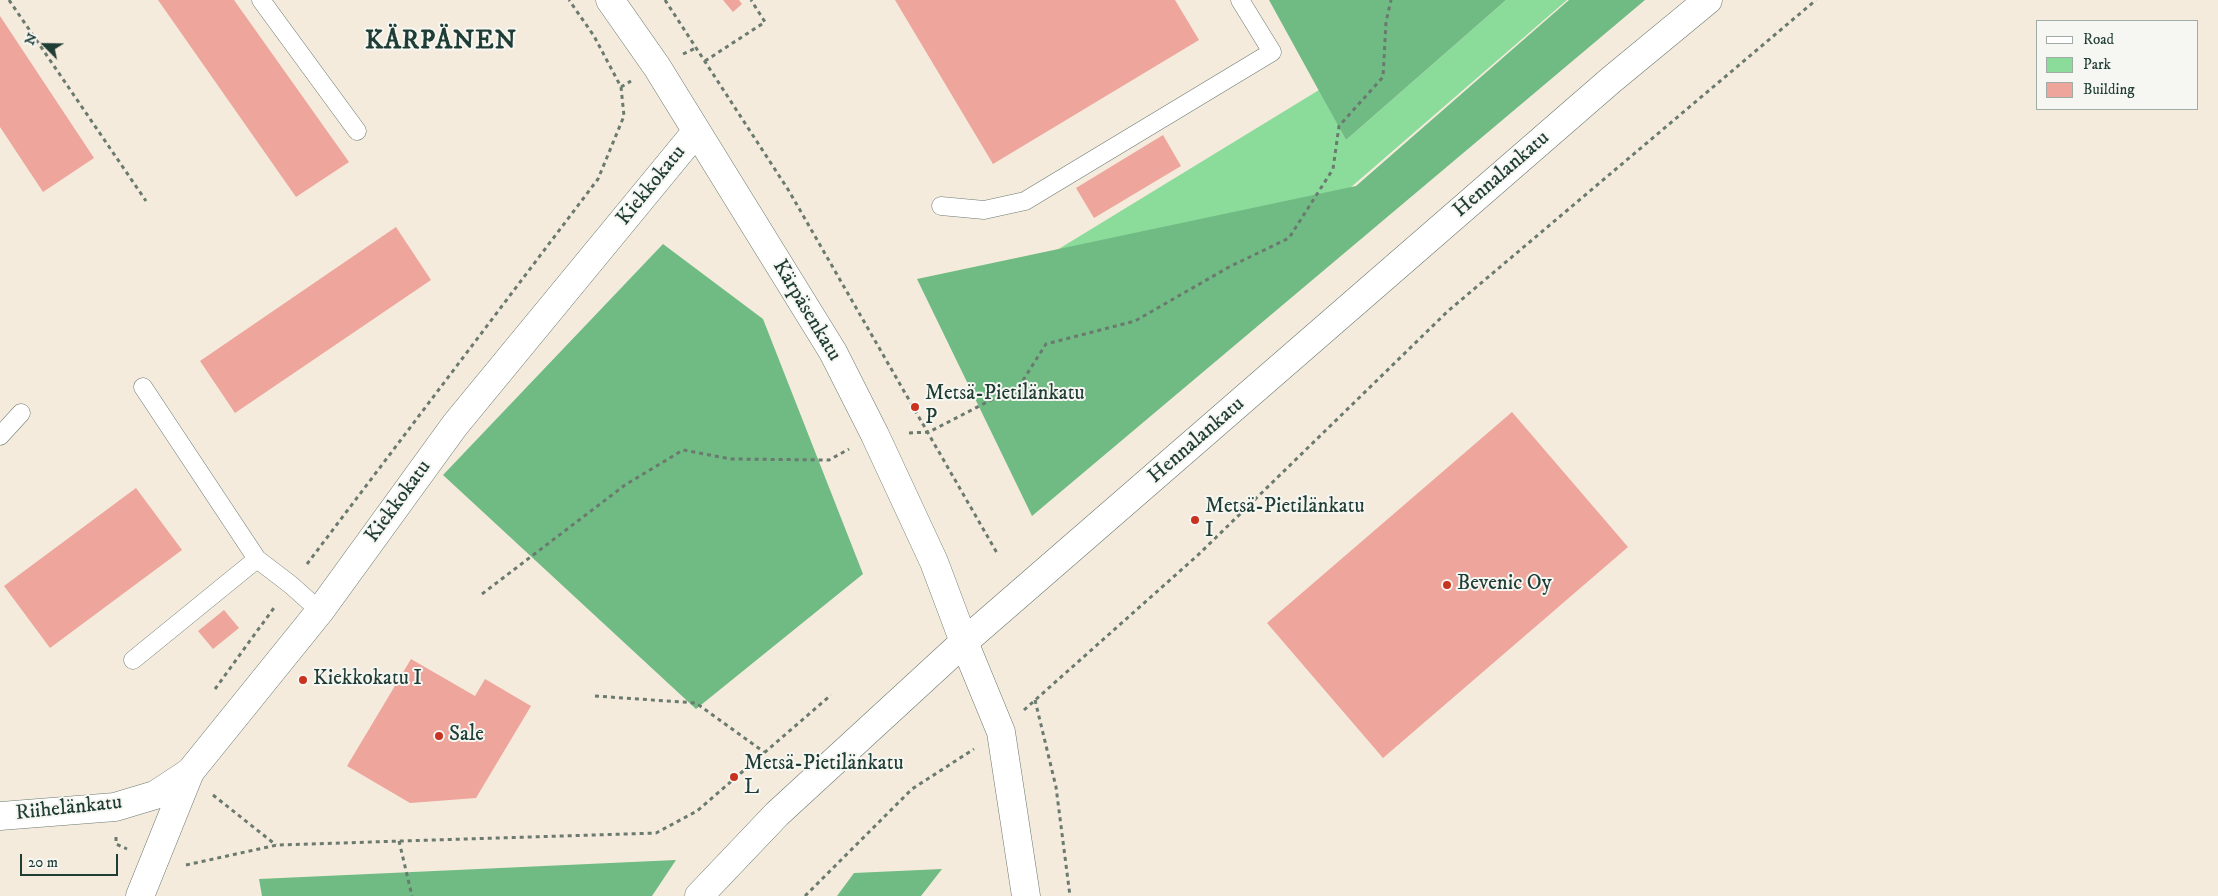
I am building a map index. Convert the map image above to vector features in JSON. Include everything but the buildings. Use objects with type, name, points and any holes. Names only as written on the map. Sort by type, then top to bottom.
[{"type":"street","name":"Kärpäsenkatu","points":[[610,0],[657,67],[833,352],[875,435],[934,562],[1001,732],[1026,896]]},
{"type":"street","name":"Hennalankatu","points":[[699,896],[776,814],[964,642],[1611,80],[1708,0]]},
{"type":"street","name":"Kiekkokatu","points":[[140,896],[190,772],[320,611],[455,425],[696,132]]},
{"type":"street","name":"Riihelänkatu","points":[[0,816],[115,808],[155,795],[190,772]]},
{"type":"lane","points":[[261,0],[356,131]]},
{"type":"lane","points":[[941,206],[984,210],[1025,201],[1272,52],[1240,0]]},
{"type":"lane","points":[[143,387],[257,559],[291,585],[320,611]]},
{"type":"lane","points":[[0,436],[21,414]]},
{"type":"lane","points":[[134,660],[257,559]]},
{"type":"path","points":[[9,0],[146,201]]},
{"type":"path","points":[[211,694],[598,178],[624,116],[621,87],[594,36],[569,0]]},
{"type":"path","points":[[665,0],[789,191],[997,553]]},
{"type":"path","points":[[705,61],[765,22],[751,0]]},
{"type":"path","points":[[482,594],[516,566],[625,486],[683,450],[731,459],[828,460],[875,435],[929,432],[1020,385],[1046,344],[1135,321],[1229,266],[1289,238],[1333,169],[1339,126],[1383,77],[1386,22],[1391,0]]},
{"type":"path","points":[[805,896],[912,789],[1001,732],[1198,555],[1448,311],[1816,0]]},
{"type":"path","points":[[115,808],[116,844],[154,860],[182,866],[277,845],[656,833],[697,811],[831,695]]},
{"type":"path","points":[[595,696],[696,703],[764,752]]},
{"type":"path","points":[[1035,700],[1056,787],[1070,896]]},
{"type":"path","points":[[190,772],[219,801],[277,845]]},
{"type":"path","points":[[399,841],[412,896]]},
{"type":"green space","points":[[1269,0],[1506,0],[1346,140]]},
{"type":"green space","points":[[1506,0],[1567,0],[1350,188],[1057,250],[1319,90],[1346,140]]},
{"type":"green space","points":[[1569,0],[1645,0],[1032,516],[917,279],[1356,186]]},
{"type":"green space","points":[[663,244],[763,319],[863,574],[696,709],[443,475]]},
{"type":"green space","points":[[676,860],[652,896],[262,896],[259,879]]},
{"type":"green space","points":[[942,869],[921,896],[837,896],[854,873]]},
{"type":"place","name":"Metsä-Pietilänkatu P","points":[[915,407]]},
{"type":"place","name":"Metsä-Pietilänkatu I","points":[[1195,520]]},
{"type":"place","name":"Bevenic Oy","points":[[1447,585]]},
{"type":"place","name":"Kiekkokatu I","points":[[303,680]]},
{"type":"place","name":"Sale","points":[[439,736]]},
{"type":"place","name":"Metsä-Pietilänkatu L","points":[[734,777]]},
{"type":"district","name":"KÄRPÄNEN","points":[[441,43]]}]
